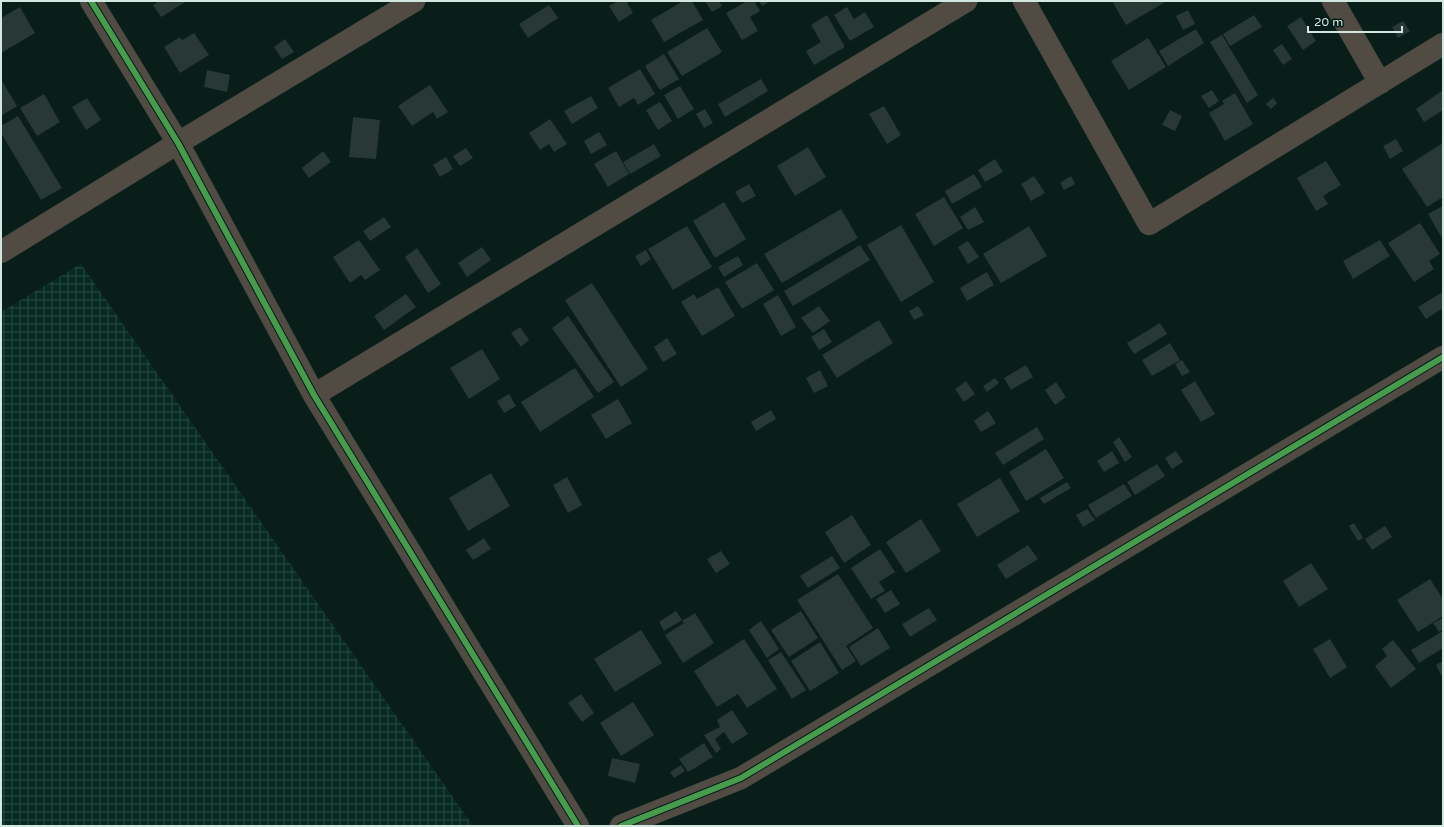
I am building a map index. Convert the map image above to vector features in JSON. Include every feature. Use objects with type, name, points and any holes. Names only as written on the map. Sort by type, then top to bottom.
[{"type":"street","points":[[91,1],[178,143],[314,395],[578,826]]},
{"type":"street","points":[[1,252],[178,143],[414,1]]},
{"type":"street","points":[[314,395],[966,1]]},
{"type":"street","points":[[1024,1],[1148,224],[1443,44]]},
{"type":"street","points":[[1333,1],[1380,83]]},
{"type":"street","points":[[621,826],[741,778],[1443,357]]},
{"type":"shaded area","points":[[81,264],[473,826],[1,826],[1,312]]},
{"type":"building","points":[[159,1],[187,1],[161,17],[153,5]]},
{"type":"building","points":[[618,1],[626,1],[633,13],[619,22],[609,6]]},
{"type":"building","points":[[683,1],[692,1],[703,20],[664,42],[651,20]]},
{"type":"building","points":[[705,1],[719,1],[722,6],[712,12]]},
{"type":"building","points":[[747,1],[754,1],[760,11],[750,17],[758,31],[742,40],[726,13]]},
{"type":"building","points":[[759,1],[771,1],[762,6]]},
{"type":"building","points":[[1112,1],[1167,1],[1126,25]]},
{"type":"building","points":[[549,5],[558,18],[528,38],[519,24]]},
{"type":"building","points":[[20,7],[35,33],[1,53],[1,18]]},
{"type":"building","points":[[847,7],[854,19],[865,12],[874,27],[850,41],[834,15]]},
{"type":"building","points":[[1188,10],[1195,24],[1183,30],[1176,16]]},
{"type":"building","points":[[827,15],[845,47],[814,65],[806,51],[821,42],[811,25]]},
{"type":"building","points":[[1254,15],[1262,27],[1230,46],[1223,34]]},
{"type":"building","points":[[1301,17],[1316,41],[1303,50],[1287,26]]},
{"type":"building","points":[[1403,21],[1410,31],[1398,38],[1392,27]]},
{"type":"building","points":[[707,28],[722,52],[682,76],[667,52]]},
{"type":"building","points":[[1196,29],[1204,43],[1168,66],[1159,51]]},
{"type":"building","points":[[194,33],[209,55],[180,73],[164,47],[180,37],[182,40]]},
{"type":"building","points":[[1222,35],[1258,95],[1247,103],[1210,42]]},
{"type":"building","points":[[1148,38],[1166,67],[1129,90],[1111,61]]},
{"type":"building","points":[[285,39],[294,52],[282,59],[274,47]]},
{"type":"building","points":[[1282,44],[1292,59],[1283,65],[1273,50]]},
{"type":"building","points":[[664,54],[679,79],[660,90],[645,66]]},
{"type":"building","points":[[640,69],[655,94],[638,105],[634,98],[619,107],[608,88]]},
{"type":"building","points":[[207,70],[230,75],[227,92],[204,87]]},
{"type":"building","points":[[1,79],[17,106],[1,116]]},
{"type":"building","points":[[761,79],[768,91],[725,117],[718,104]]},
{"type":"building","points":[[430,85],[448,112],[437,119],[433,112],[412,126],[398,106]]},
{"type":"building","points":[[680,86],[694,109],[678,119],[664,95]]},
{"type":"building","points":[[1212,90],[1219,101],[1209,108],[1201,96]]},
{"type":"building","points":[[1443,90],[1443,110],[1424,122],[1416,109]]},
{"type":"building","points":[[1235,93],[1253,124],[1225,141],[1209,113],[1224,104],[1222,101]]},
{"type":"building","points":[[44,94],[60,122],[37,136],[20,108]]},
{"type":"building","points":[[591,96],[598,108],[572,124],[564,111]]},
{"type":"building","points":[[87,98],[101,120],[86,130],[72,107]]},
{"type":"building","points":[[1273,98],[1277,103],[1271,109],[1266,104]]},
{"type":"building","points":[[660,102],[672,121],[658,130],[646,110]]},
{"type":"building","points":[[884,106],[901,135],[887,144],[869,114]]},
{"type":"building","points":[[705,109],[713,123],[704,128],[696,114]]},
{"type":"building","points":[[1170,110],[1182,116],[1175,131],[1162,125]]},
{"type":"building","points":[[18,116],[62,188],[41,200],[1,133],[1,126]]},
{"type":"building","points":[[353,117],[380,120],[376,159],[349,157]]},
{"type":"building","points":[[550,119],[567,144],[554,152],[549,144],[540,150],[529,133]]},
{"type":"building","points":[[599,132],[607,145],[591,154],[584,141]]},
{"type":"building","points":[[1396,139],[1403,151],[1390,159],[1383,146]]},
{"type":"building","points":[[1443,143],[1443,197],[1427,207],[1402,169]]},
{"type":"building","points":[[654,144],[661,156],[630,174],[623,162]]},
{"type":"building","points":[[808,147],[826,177],[795,196],[777,166]]},
{"type":"building","points":[[466,148],[473,158],[460,166],[453,156]]},
{"type":"building","points":[[323,151],[331,162],[309,178],[302,168]]},
{"type":"building","points":[[616,151],[629,174],[608,187],[594,164]]},
{"type":"building","points":[[446,157],[453,169],[440,177],[433,165]]},
{"type":"building","points":[[995,159],[1003,172],[985,182],[978,170]]},
{"type":"building","points":[[1326,161],[1341,185],[1323,196],[1328,204],[1316,211],[1297,178]]},
{"type":"building","points":[[974,174],[982,187],[952,204],[945,191]]},
{"type":"building","points":[[1034,176],[1045,193],[1031,201],[1021,184]]},
{"type":"building","points":[[1071,176],[1075,184],[1064,190],[1060,183]]},
{"type":"building","points":[[749,184],[756,196],[742,203],[735,192]]},
{"type":"building","points":[[944,197],[963,228],[934,246],[915,214]]},
{"type":"building","points":[[724,202],[746,239],[715,258],[693,221]]},
{"type":"building","points":[[1443,206],[1443,240],[1428,214]]},
{"type":"building","points":[[975,207],[984,222],[968,230],[960,217]]},
{"type":"building","points":[[841,209],[858,238],[782,283],[764,254]]},
{"type":"building","points":[[384,217],[391,227],[370,241],[363,231]]},
{"type":"building","points":[[1420,223],[1440,254],[1429,261],[1434,269],[1414,282],[1388,243]]},
{"type":"building","points":[[901,225],[934,282],[901,302],[867,245]]},
{"type":"building","points":[[687,226],[712,267],[673,290],[648,249]]},
{"type":"building","points":[[1029,226],[1047,256],[1001,283],[983,254]]},
{"type":"building","points":[[359,240],[380,270],[365,280],[361,275],[350,283],[333,257]]},
{"type":"building","points":[[1380,240],[1390,256],[1353,279],[1343,261]]},
{"type":"building","points":[[968,241],[979,257],[968,264],[958,247]]},
{"type":"building","points":[[860,245],[870,260],[793,306],[784,291]]},
{"type":"building","points":[[482,247],[491,260],[467,277],[458,263]]},
{"type":"building","points":[[417,248],[441,284],[428,293],[405,257]]},
{"type":"building","points":[[646,250],[651,259],[641,266],[635,256]]},
{"type":"building","points":[[738,256],[743,265],[724,277],[718,267]]},
{"type":"building","points":[[757,263],[774,290],[742,309],[725,282]]},
{"type":"building","points":[[987,272],[994,285],[967,301],[960,288]]},
{"type":"building","points":[[592,283],[648,369],[621,387],[565,300]]},
{"type":"building","points":[[718,287],[735,316],[702,336],[681,302],[694,294],[697,299]]},
{"type":"building","points":[[1441,293],[1443,295],[1443,308],[1426,319],[1418,307]]},
{"type":"building","points":[[406,294],[416,307],[384,330],[374,316]]},
{"type":"building","points":[[778,295],[796,327],[781,336],[763,304]]},
{"type":"building","points":[[819,306],[830,321],[813,333],[801,318]]},
{"type":"building","points":[[918,306],[924,315],[914,320],[909,311]]},
{"type":"building","points":[[568,316],[614,382],[598,393],[552,328]]},
{"type":"building","points":[[879,320],[893,343],[837,378],[822,355]]},
{"type":"building","points":[[1160,323],[1167,334],[1134,354],[1127,343]]},
{"type":"building","points":[[520,327],[529,340],[521,347],[511,333]]},
{"type":"building","points":[[824,329],[832,342],[819,350],[811,337]]},
{"type":"building","points":[[667,338],[677,354],[663,362],[654,347]]},
{"type":"building","points":[[1170,343],[1180,360],[1152,376],[1142,360]]},
{"type":"building","points":[[482,349],[500,379],[469,399],[450,368]]},
{"type":"building","points":[[1182,360],[1190,372],[1182,376],[1175,364]]},
{"type":"building","points":[[1026,365],[1033,377],[1011,390],[1004,378]]},
{"type":"building","points":[[575,368],[594,397],[540,432],[521,402]]},
{"type":"building","points":[[820,370],[828,386],[814,393],[806,378]]},
{"type":"building","points":[[995,378],[999,383],[987,392],[983,386]]},
{"type":"building","points":[[966,381],[975,394],[964,402],[955,389]]},
{"type":"building","points":[[1195,381],[1215,414],[1201,422],[1181,390]]},
{"type":"building","points":[[1056,382],[1066,397],[1055,405],[1045,390]]},
{"type":"building","points":[[509,394],[516,406],[504,413],[497,401]]},
{"type":"building","points":[[618,399],[632,423],[606,439],[591,415]]},
{"type":"building","points":[[771,410],[776,419],[756,431],[751,422]]},
{"type":"building","points":[[988,411],[996,423],[981,432],[974,421]]},
{"type":"building","points":[[1037,427],[1044,439],[1003,465],[995,453]]},
{"type":"building","points":[[1119,437],[1132,457],[1125,462],[1113,442]]},
{"type":"building","points":[[1046,449],[1064,478],[1026,501],[1009,472]]},
{"type":"building","points":[[1112,451],[1119,463],[1104,472],[1097,461]]},
{"type":"building","points":[[1176,451],[1183,462],[1172,469],[1165,458]]},
{"type":"building","points":[[1157,464],[1165,476],[1135,495],[1127,482]]},
{"type":"building","points":[[491,473],[510,506],[468,531],[449,498]]},
{"type":"building","points":[[567,477],[582,505],[568,513],[553,485]]},
{"type":"building","points":[[1000,478],[1020,511],[977,537],[957,504]]},
{"type":"building","points":[[1067,482],[1071,488],[1044,504],[1040,498]]},
{"type":"building","points":[[1124,484],[1132,496],[1096,518],[1088,505]]},
{"type":"building","points":[[1087,509],[1095,520],[1083,527],[1076,515]]},
{"type":"building","points":[[852,515],[871,545],[844,563],[825,532]]},
{"type":"building","points":[[921,519],[941,551],[906,573],[886,542]]},
{"type":"building","points":[[1354,523],[1363,538],[1358,541],[1349,526]]},
{"type":"building","points":[[1385,526],[1392,537],[1372,550],[1365,539]]},
{"type":"building","points":[[484,538],[491,549],[473,560],[466,550]]},
{"type":"building","points":[[1028,545],[1038,559],[1006,579],[997,565]]},
{"type":"building","points":[[880,549],[895,572],[879,582],[885,591],[871,599],[851,568]]},
{"type":"building","points":[[721,551],[730,564],[716,573],[707,559]]},
{"type":"building","points":[[832,556],[840,568],[808,588],[800,576]]},
{"type":"building","points":[[1311,563],[1328,589],[1299,607],[1283,581]]},
{"type":"building","points":[[838,574],[873,628],[846,646],[856,661],[842,670],[797,600]]},
{"type":"building","points":[[1430,579],[1443,599],[1443,616],[1418,632],[1397,600]]},
{"type":"building","points":[[891,590],[900,604],[885,613],[876,599]]},
{"type":"building","points":[[929,608],[937,620],[910,637],[902,624]]},
{"type":"building","points":[[676,611],[682,620],[664,631],[659,622]]},
{"type":"building","points":[[801,611],[818,638],[789,657],[771,630]]},
{"type":"building","points":[[695,613],[714,643],[683,663],[665,635],[684,623],[682,621]]},
{"type":"building","points":[[1443,618],[1443,629],[1439,632],[1433,623]]},
{"type":"building","points":[[761,621],[779,649],[767,658],[749,630]]},
{"type":"building","points":[[878,628],[890,648],[861,666],[849,647]]},
{"type":"building","points":[[641,630],[662,663],[615,692],[594,659]]},
{"type":"building","points":[[1443,631],[1443,648],[1419,663],[1411,650]]},
{"type":"building","points":[[744,639],[777,689],[747,708],[738,694],[717,707],[694,671]]},
{"type":"building","points":[[1330,639],[1347,667],[1330,678],[1313,649]]},
{"type":"building","points":[[1393,640],[1416,669],[1391,688],[1375,666],[1387,656],[1382,649]]},
{"type":"building","points":[[820,642],[839,673],[810,691],[791,661]]},
{"type":"building","points":[[781,652],[806,690],[792,699],[768,660]]},
{"type":"building","points":[[1443,661],[1443,679],[1436,665]]},
{"type":"building","points":[[581,694],[594,713],[582,722],[568,703]]},
{"type":"building","points":[[633,702],[654,735],[621,756],[600,723]]},
{"type":"building","points":[[732,710],[748,734],[732,744],[724,732],[715,739],[721,749],[716,753],[704,735],[720,727],[717,720]]},
{"type":"building","points":[[704,743],[713,757],[688,772],[679,759]]},
{"type":"building","points":[[612,758],[640,764],[635,783],[608,776]]},
{"type":"building","points":[[681,765],[685,771],[674,778],[670,772]]},
{"type":"cycle path","points":[[91,1],[178,143],[314,395],[578,826]]},
{"type":"cycle path","points":[[621,826],[741,778],[1443,357]]}]
